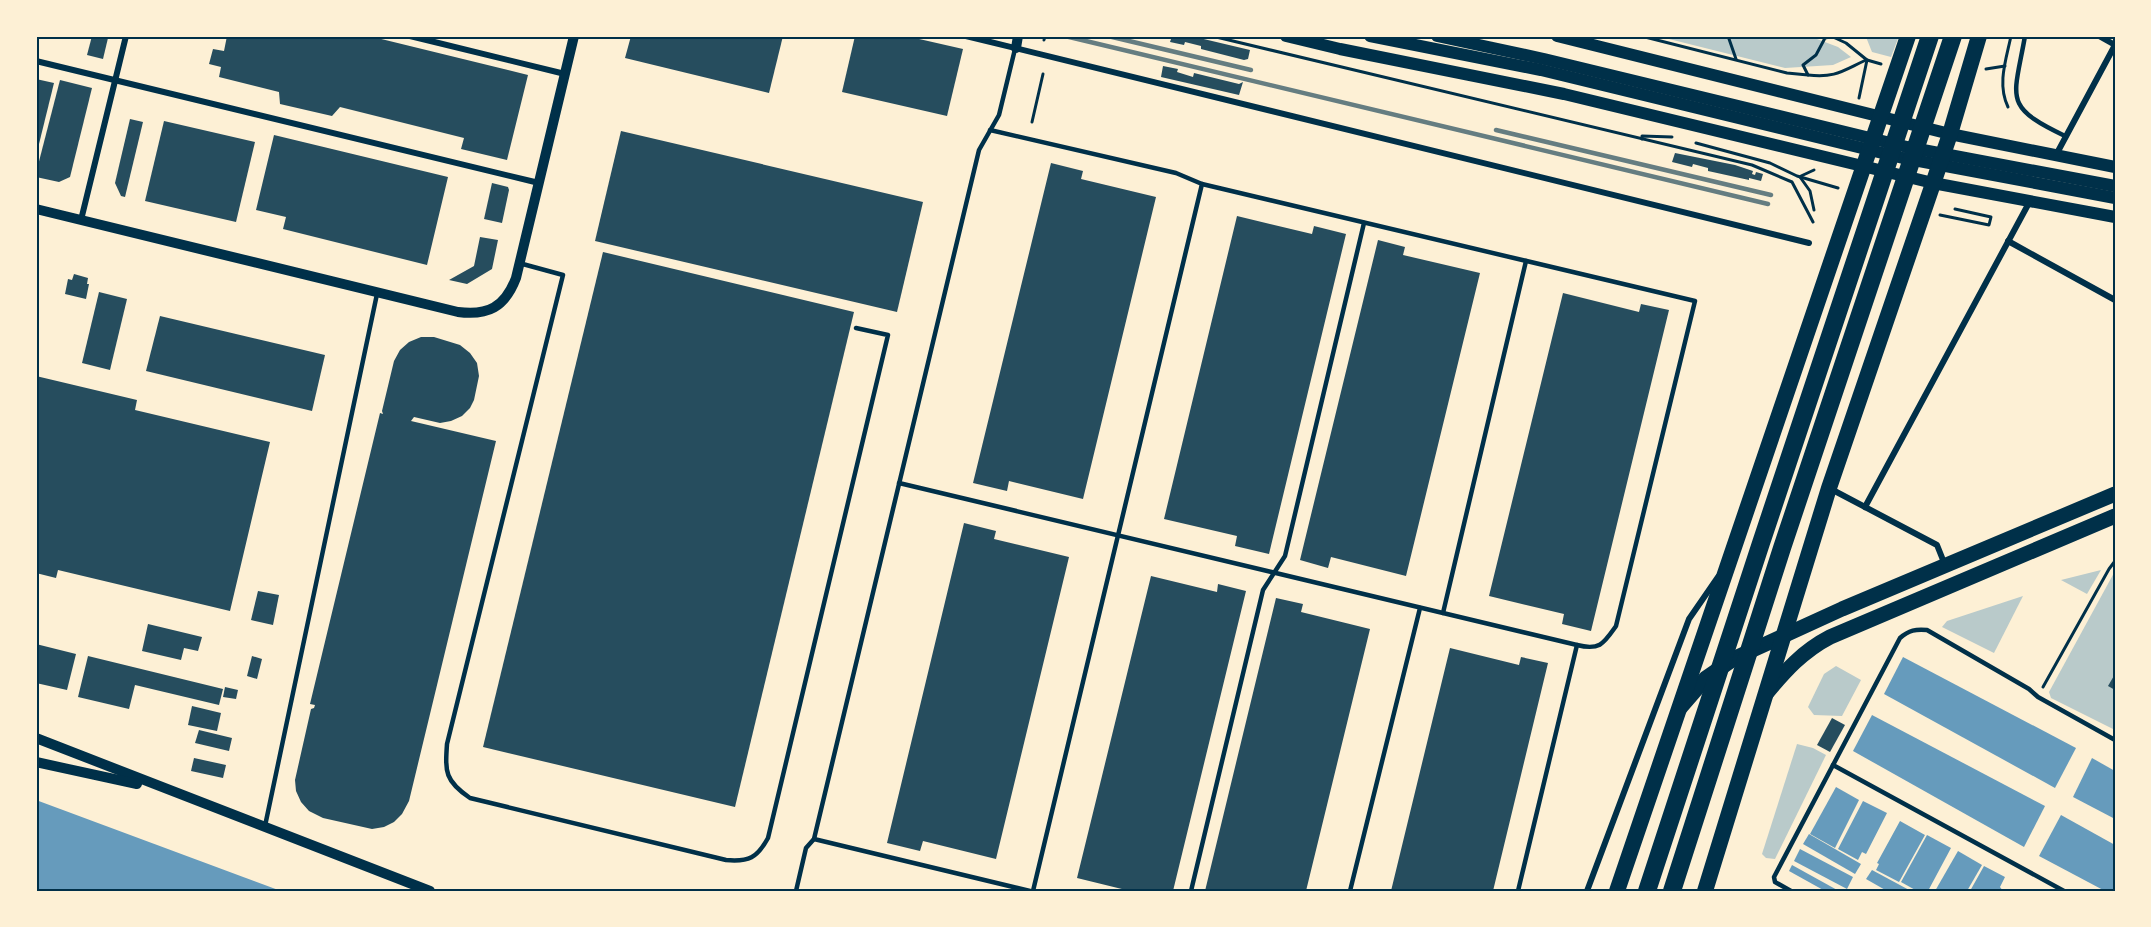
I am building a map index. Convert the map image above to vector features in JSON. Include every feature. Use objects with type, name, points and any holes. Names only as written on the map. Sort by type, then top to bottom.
[{"type":"highway","points":[[1617,891],[1908,36]]},
{"type":"highway","points":[[1647,891],[1930,36]]},
{"type":"highway","points":[[1672,891],[1782,548],[1953,36]]},
{"type":"highway","points":[[1705,891],[1828,488],[1950,134],[1979,36]]},
{"type":"main road","points":[[1286,36],[1564,94],[1933,183],[2115,217]]},
{"type":"main road","points":[[1370,36],[1543,64],[1907,147],[2115,186]]},
{"type":"main road","points":[[1437,36],[1904,158],[2115,198]]},
{"type":"main road","points":[[1557,36],[1950,134],[2115,167]]},
{"type":"main road","points":[[1678,710],[1706,678],[1735,658],[1945,565],[2115,494]]},
{"type":"main road","points":[[1762,700],[1786,669],[1811,648],[1830,637],[2115,516]]},
{"type":"street","points":[[81,220],[126,36]]},
{"type":"street","points":[[410,36],[565,74]]},
{"type":"street","points":[[36,209],[458,312],[482,312],[491,309],[507,297],[512,288],[574,36]]},
{"type":"street","points":[[966,36],[1809,243]]},
{"type":"street","points":[[1016,48],[1018,36]]},
{"type":"street","points":[[2055,156],[2115,45],[2099,36]]},
{"type":"street","points":[[36,61],[539,183]]},
{"type":"street","points":[[1865,507],[2031,201]]},
{"type":"street","points":[[2008,241],[2115,300]]},
{"type":"street","points":[[1828,488],[1937,545],[1945,565]]},
{"type":"street","points":[[1587,891],[1689,619],[1729,560]]},
{"type":"street","points":[[36,738],[430,891]]},
{"type":"street","points":[[36,762],[166,790]]},
{"type":"lane","points":[[2025,36],[2015,92],[2018,103],[2025,114],[2065,136]]},
{"type":"lane","points":[[796,891],[806,848],[814,839],[979,150],[999,115],[1016,48]]},
{"type":"lane","points":[[899,483],[1589,648],[1600,645],[1616,626],[1695,301],[1364,224],[1202,184],[1176,173],[990,129]]},
{"type":"lane","points":[[814,839],[1031,891],[1119,536],[1202,184]]},
{"type":"lane","points":[[1191,891],[1263,590],[1285,556],[1364,224]]},
{"type":"lane","points":[[1443,614],[1526,261]]},
{"type":"lane","points":[[519,263],[563,275],[447,744],[447,775],[454,787],[470,798],[726,860],[740,861],[752,858],[762,849],[768,838],[888,335],[856,328]]},
{"type":"lane","points":[[264,827],[377,291]]},
{"type":"lane","points":[[1350,891],[1420,608]]},
{"type":"lane","points":[[1791,891],[1775,882],[1774,877],[1900,638],[1910,631],[1927,630],[2029,689],[2038,698],[2115,740]]},
{"type":"lane","points":[[1518,891],[1577,645]]},
{"type":"lane","points":[[1833,765],[2064,891]]},
{"type":"path","points":[[1212,36],[1752,165],[1792,182],[1813,222]]},
{"type":"path","points":[[1641,36],[1787,73],[1835,75],[1867,60],[1846,43],[1830,36]]},
{"type":"path","points":[[1728,36],[1736,59]]},
{"type":"path","points":[[1808,75],[1803,65],[1816,55],[1825,38],[1835,36]]},
{"type":"path","points":[[2003,73],[2012,36]]},
{"type":"path","points":[[1032,122],[1042,74]]},
{"type":"path","points":[[1404,82],[1408,79]]},
{"type":"path","points":[[1482,101],[1484,94]]},
{"type":"path","points":[[1642,139],[1642,136],[1675,137]]},
{"type":"path","points":[[1686,140],[1770,163],[1800,177],[1809,191],[1814,210]]},
{"type":"path","points":[[1955,209],[1991,217],[1989,225],[1956,220]]},
{"type":"path","points":[[2038,698],[2115,561]]},
{"type":"shaded area","points":[[1657,36],[1809,36],[1838,47],[1851,57],[1833,65],[1785,68]]},
{"type":"shaded area","points":[[1899,36],[1891,57],[1872,52],[1866,37]]},
{"type":"shaded area","points":[[2101,570],[2087,594],[2061,580]]},
{"type":"shaded area","points":[[2115,571],[2115,730],[2051,698],[2049,692]]},
{"type":"shaded area","points":[[2023,596],[1994,653],[1942,627],[1947,621]]},
{"type":"shaded area","points":[[1836,666],[1861,680],[1842,716],[1814,715],[1808,707],[1824,674]]},
{"type":"shaded area","points":[[1797,744],[1813,748],[1826,755],[1775,859],[1766,858],[1762,854]]},
{"type":"water","points":[[1903,657],[2076,748],[2055,788],[1884,694]]},
{"type":"water","points":[[1872,715],[2045,806],[2024,847],[1853,751]]},
{"type":"water","points":[[2092,758],[2115,771],[2115,819],[2073,797]]},
{"type":"water","points":[[1836,787],[1859,800],[1835,848],[1810,834]]},
{"type":"water","points":[[36,800],[281,891],[36,891]]},
{"type":"water","points":[[1863,801],[1887,813],[1866,854],[1862,852],[1858,860],[1838,849]]},
{"type":"water","points":[[2061,815],[2115,845],[2115,891],[2105,891],[2039,856]]},
{"type":"water","points":[[1900,821],[1925,835],[1899,882],[1876,870],[1879,864],[1877,863]]},
{"type":"water","points":[[1809,834],[1861,864],[1855,874],[1803,844]]},
{"type":"water","points":[[1927,835],[1951,848],[1928,891],[1917,891],[1901,882]]},
{"type":"water","points":[[1800,849],[1853,877],[1847,889],[1794,861]]},
{"type":"water","points":[[1958,851],[1982,865],[1967,891],[1935,891]]},
{"type":"water","points":[[1792,865],[1839,891],[1825,891],[1789,871]]},
{"type":"water","points":[[1984,866],[2005,877],[2000,887],[2003,891],[1970,891]]},
{"type":"water","points":[[1872,870],[1911,891],[1887,891],[1866,879]]},
{"type":"building","points":[[92,36],[108,38],[103,59],[87,55]]},
{"type":"building","points":[[227,36],[369,36],[528,75],[507,160],[461,149],[464,138],[340,107],[332,116],[280,104],[279,92],[219,77],[221,67],[209,64],[213,49],[224,51]]},
{"type":"building","points":[[631,36],[783,36],[769,93],[625,58]]},
{"type":"building","points":[[855,36],[906,36],[963,49],[947,116],[842,92]]},
{"type":"building","points":[[1172,36],[1191,36],[1250,50],[1248,59],[1244,60],[1201,49],[1201,46],[1185,42],[1184,45],[1170,42]]},
{"type":"building","points":[[1163,66],[1178,69],[1177,72],[1193,77],[1194,73],[1239,84],[1243,82],[1239,95],[1161,77]]},
{"type":"building","points":[[36,79],[54,83],[39,144],[36,144]]},
{"type":"building","points":[[60,80],[92,88],[70,177],[59,182],[36,177],[36,173]]},
{"type":"building","points":[[130,119],[143,122],[125,197],[121,196],[115,183]]},
{"type":"building","points":[[164,121],[255,142],[236,222],[145,201]]},
{"type":"building","points":[[621,131],[923,202],[897,312],[595,241]]},
{"type":"building","points":[[274,135],[448,177],[427,265],[283,229],[286,217],[256,210]]},
{"type":"building","points":[[1675,153],[1735,165],[1753,171],[1752,174],[1755,175],[1756,172],[1763,174],[1761,181],[1708,171],[1708,168],[1693,164],[1692,167],[1672,162]]},
{"type":"building","points":[[1051,163],[1083,171],[1081,179],[1156,197],[1083,499],[1009,481],[1007,491],[973,483]]},
{"type":"building","points":[[492,183],[508,187],[509,190],[502,223],[484,219]]},
{"type":"building","points":[[1237,216],[1312,234],[1314,226],[1346,234],[1269,554],[1235,546],[1237,536],[1164,519]]},
{"type":"building","points":[[480,237],[498,240],[492,269],[467,284],[449,280],[474,266]]},
{"type":"building","points":[[1378,240],[1405,247],[1403,255],[1480,273],[1406,576],[1331,557],[1328,568],[1300,560]]},
{"type":"building","points":[[603,252],[854,312],[735,807],[483,747]]},
{"type":"building","points":[[74,274],[88,278],[86,299],[65,294],[68,279],[72,280]]},
{"type":"building","points":[[99,292],[127,299],[110,370],[82,363]]},
{"type":"building","points":[[1563,293],[1639,312],[1641,304],[1669,310],[1591,631],[1562,624],[1564,614],[1489,596]]},
{"type":"building","points":[[160,316],[325,355],[312,411],[146,371]]},
{"type":"building","points":[[421,337],[434,337],[460,345],[477,363],[479,376],[474,400],[462,416],[440,423],[414,417],[411,421],[496,441],[409,801],[402,814],[394,822],[372,829],[323,818],[309,811],[301,802],[296,791],[295,780],[311,709],[315,705],[310,704],[380,413],[383,414],[394,361],[400,350],[409,342]]},
{"type":"building","points":[[36,376],[137,400],[135,410],[270,442],[230,611],[58,570],[56,578],[36,573]]},
{"type":"building","points":[[964,523],[996,531],[994,539],[1069,557],[996,859],[923,841],[920,851],[887,843]]},
{"type":"building","points":[[1151,576],[1217,592],[1218,584],[1246,591],[1173,891],[1130,891],[1077,878]]},
{"type":"building","points":[[258,591],[279,595],[273,625],[251,620]]},
{"type":"building","points":[[1276,598],[1303,604],[1301,612],[1370,629],[1306,891],[1205,891]]},
{"type":"building","points":[[148,624],[202,637],[198,651],[184,648],[181,660],[142,651]]},
{"type":"building","points":[[36,644],[76,654],[67,690],[36,683]]},
{"type":"building","points":[[1450,648],[1519,665],[1521,657],[1548,663],[1493,891],[1391,891]]},
{"type":"building","points":[[88,656],[223,689],[219,705],[135,685],[129,709],[78,697]]},
{"type":"building","points":[[252,656],[262,659],[257,679],[247,676]]},
{"type":"building","points":[[2115,674],[2115,690],[2108,686]]},
{"type":"building","points":[[225,687],[238,690],[236,699],[223,697]]},
{"type":"building","points":[[192,706],[221,713],[217,731],[188,725]]},
{"type":"building","points":[[1832,718],[1845,725],[1830,752],[1817,745]]},
{"type":"building","points":[[199,730],[232,738],[229,751],[195,743]]},
{"type":"building","points":[[194,758],[226,765],[223,778],[191,771]]},
{"type":"railway","points":[[1065,36],[1768,204]]},
{"type":"railway","points":[[1108,36],[1251,70]]},
{"type":"railway","points":[[1496,130],[1771,195]]}]
